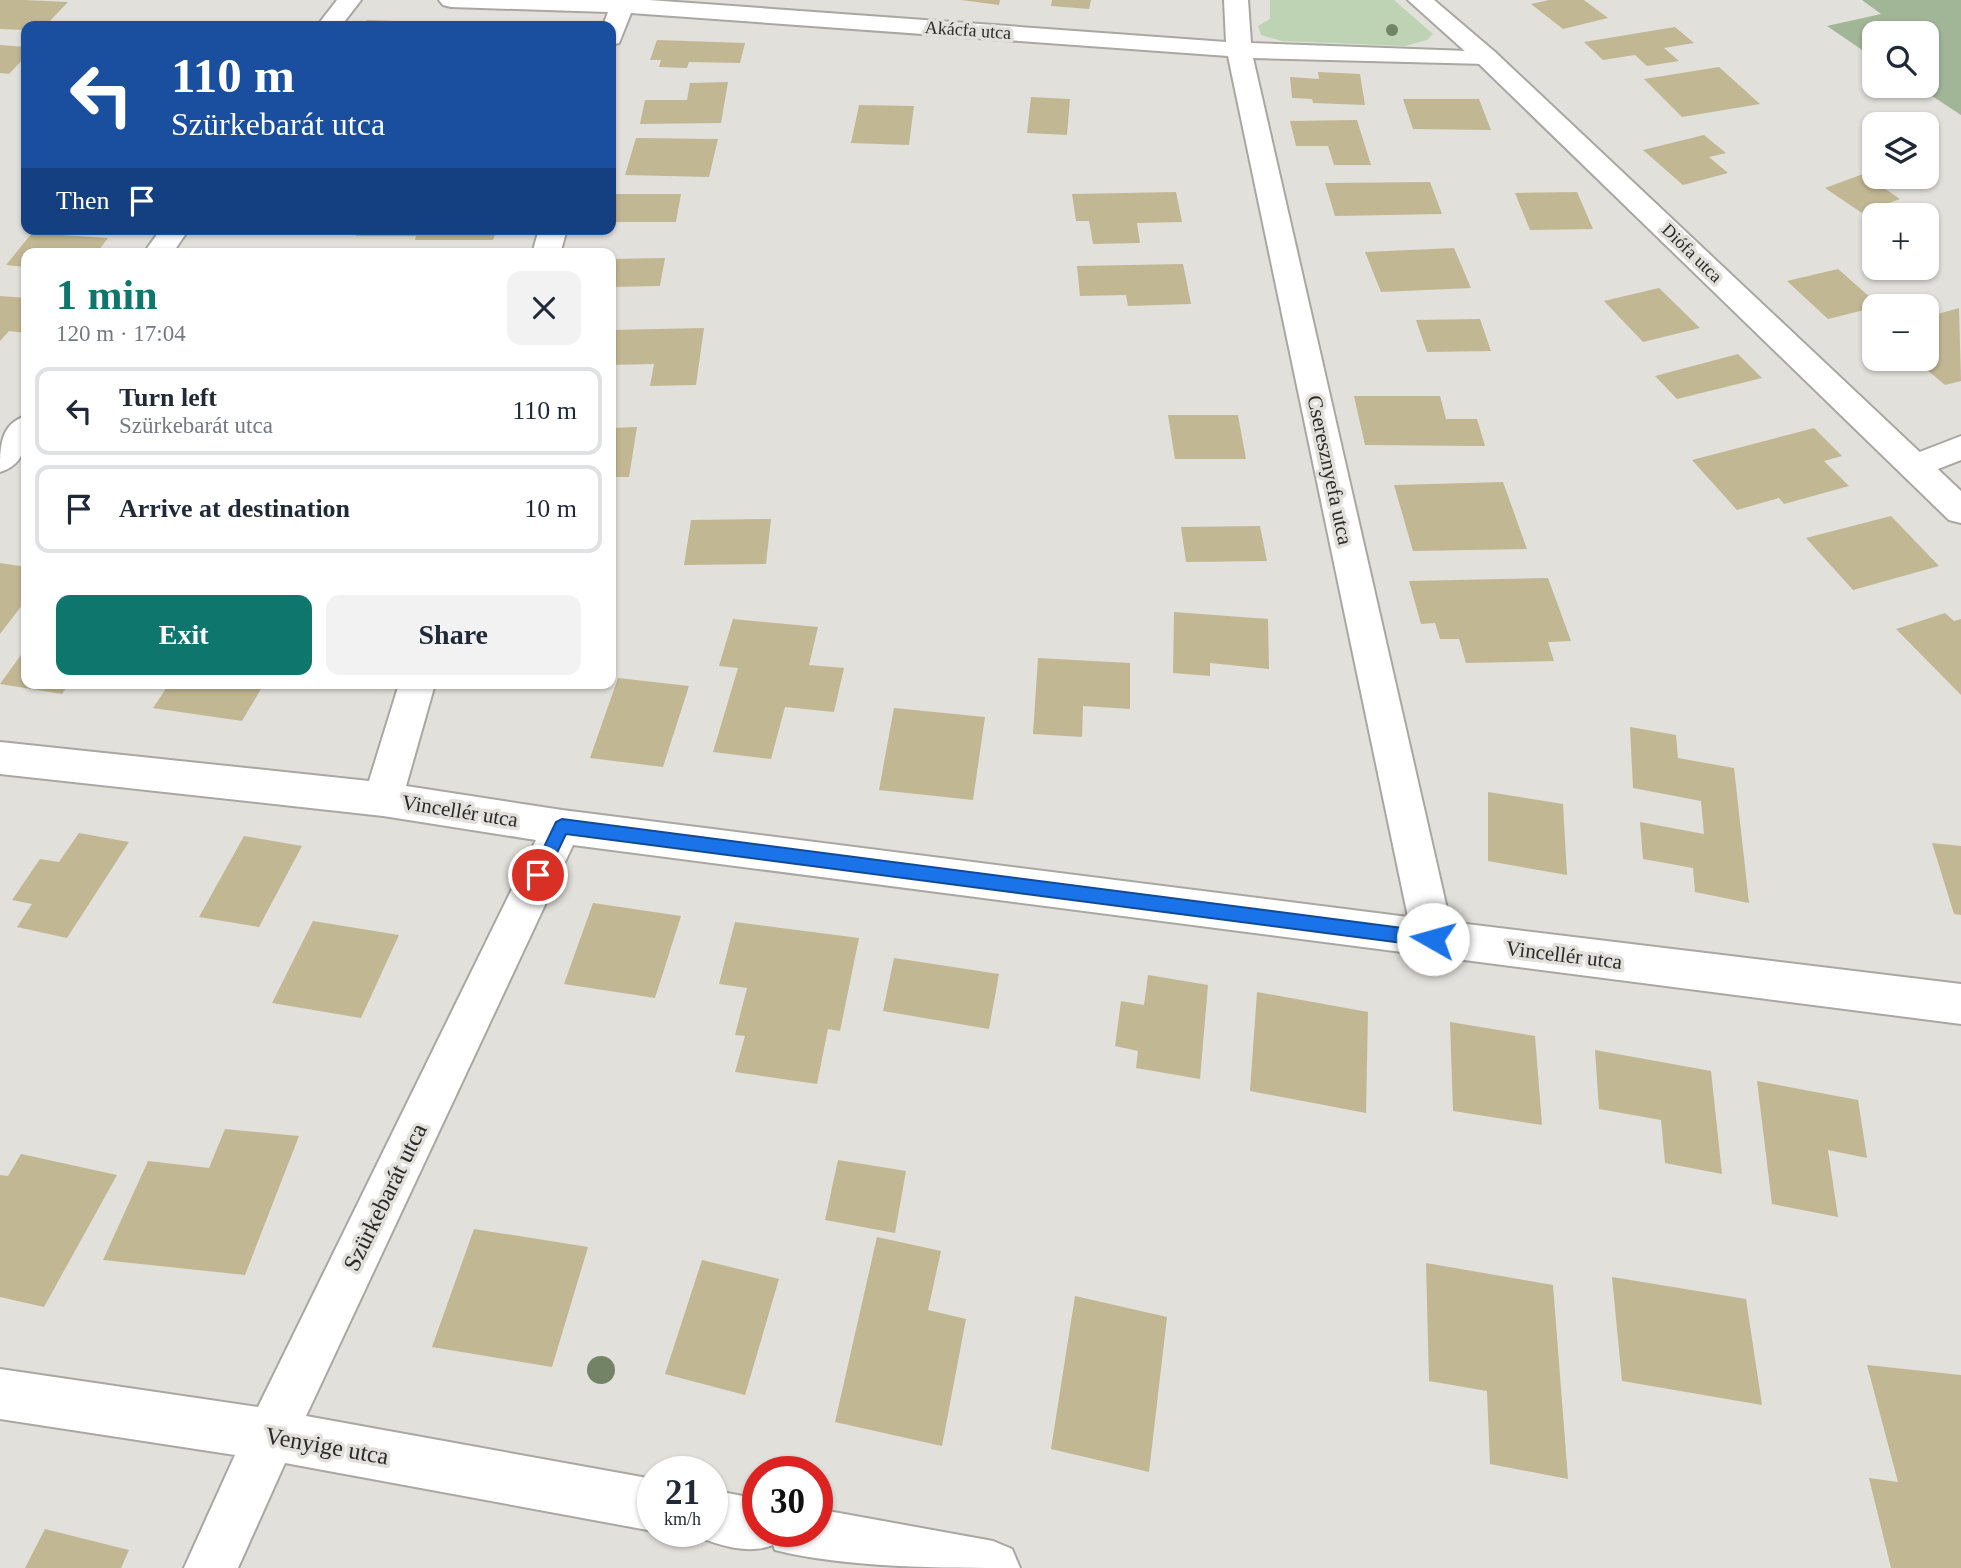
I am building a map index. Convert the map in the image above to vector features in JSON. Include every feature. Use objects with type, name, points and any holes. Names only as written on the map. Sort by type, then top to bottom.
[{"type":"street","points":[[333,21],[349,0]]},
{"type":"street","name":"Akácfa utca","points":[[450,0],[622,3],[1238,50],[1486,57]]},
{"type":"street","name":"Cseresznyefa utca","points":[[1236,0],[1238,50],[1433,939]]},
{"type":"street","name":"Diófa utca","points":[[1420,0],[1486,57],[1961,510]]},
{"type":"street","points":[[616,22],[622,3]]},
{"type":"street","points":[[0,461],[21,434]]},
{"type":"street","points":[[1916,466],[1961,447]]},
{"type":"street","points":[[383,799],[416,689]]},
{"type":"street","name":"Vincellér utca","points":[[0,758],[383,799],[562,827],[1961,1004]]},
{"type":"street","name":"Szürkebarát utca","points":[[211,1568],[271,1435],[562,827]]},
{"type":"street","name":"Venyige utca","points":[[0,1394],[271,1435],[637,1502]]},
{"type":"street","points":[[833,1540],[937,1563],[993,1568]]},
{"type":"green space","points":[[1270,0],[1394,0],[1433,34],[1427,40],[1405,46],[1282,41],[1261,35],[1258,26],[1270,19]]},
{"type":"green space","points":[[1862,0],[1961,0],[1961,115],[1935,98],[1939,98],[1939,21],[1862,21],[1862,50],[1827,26],[1881,14]]},
{"type":"building","points":[[0,0],[68,2],[50,21],[21,21],[21,30],[0,29]]},
{"type":"building","points":[[961,0],[1000,0],[999,5]]},
{"type":"building","points":[[1052,0],[1091,0],[1089,9],[1051,6]]},
{"type":"building","points":[[1549,0],[1584,0],[1608,18],[1563,29],[1531,4]]},
{"type":"building","points":[[1675,27],[1694,43],[1664,48],[1679,61],[1647,66],[1635,55],[1603,60],[1584,42]]},
{"type":"building","points":[[657,40],[745,43],[740,63],[689,62],[687,68],[659,67],[661,60],[650,60]]},
{"type":"building","points":[[0,45],[21,47],[21,61],[9,74],[0,73]]},
{"type":"building","points":[[1719,67],[1760,104],[1682,117],[1644,79]]},
{"type":"building","points":[[1318,72],[1360,74],[1365,105],[1313,103],[1312,99],[1292,98],[1290,77],[1319,79]]},
{"type":"building","points":[[728,82],[721,123],[640,124],[645,100],[687,100],[690,83]]},
{"type":"building","points":[[1031,97],[1070,99],[1067,135],[1027,133]]},
{"type":"building","points":[[1403,99],[1479,99],[1491,130],[1413,129]]},
{"type":"building","points":[[859,105],[914,106],[909,145],[851,143]]},
{"type":"building","points":[[1357,120],[1371,165],[1334,165],[1328,146],[1296,146],[1290,121]]},
{"type":"building","points":[[1704,135],[1726,153],[1709,157],[1728,173],[1683,185],[1643,150]]},
{"type":"building","points":[[636,138],[718,139],[709,177],[625,175]]},
{"type":"building","points":[[1862,174],[1862,189],[1885,189],[1900,199],[1889,203],[1862,203],[1862,213],[1825,188]]},
{"type":"building","points":[[1430,182],[1442,214],[1335,216],[1325,183]]},
{"type":"building","points":[[1176,192],[1182,222],[1137,223],[1140,243],[1093,244],[1089,221],[1076,221],[1072,194]]},
{"type":"building","points":[[1577,192],[1593,229],[1530,230],[1515,193]]},
{"type":"building","points":[[616,194],[681,194],[676,222],[616,222]]},
{"type":"building","points":[[30,235],[108,238],[100,248],[21,248],[21,266],[6,265]]},
{"type":"building","points":[[495,235],[493,240],[415,240],[416,236],[356,236]]},
{"type":"building","points":[[1454,248],[1471,288],[1381,292],[1365,252]]},
{"type":"building","points":[[665,258],[660,286],[616,287],[616,259]]},
{"type":"building","points":[[1183,264],[1191,304],[1128,306],[1126,295],[1080,296],[1077,266]]},
{"type":"building","points":[[1838,269],[1866,294],[1862,294],[1862,310],[1828,319],[1787,281]]},
{"type":"building","points":[[1659,288],[1700,328],[1643,342],[1604,301]]},
{"type":"building","points":[[0,296],[21,298],[21,332],[9,331],[0,341]]},
{"type":"building","points":[[1959,308],[1961,381],[1945,385],[1928,371],[1939,371],[1939,314]]},
{"type":"building","points":[[1480,319],[1491,351],[1427,352],[1416,320]]},
{"type":"building","points":[[704,328],[696,385],[650,386],[654,364],[616,365],[616,330]]},
{"type":"building","points":[[1738,354],[1762,378],[1677,399],[1655,376]]},
{"type":"building","points":[[1354,396],[1440,396],[1446,419],[1477,419],[1485,446],[1365,445]]},
{"type":"building","points":[[1168,415],[1238,415],[1246,459],[1175,459]]},
{"type":"building","points":[[637,427],[629,477],[616,477],[616,428]]},
{"type":"building","points":[[1814,428],[1842,456],[1824,461],[1849,486],[1784,504],[1779,498],[1737,510],[1692,460]]},
{"type":"building","points":[[1503,482],[1527,549],[1413,551],[1394,485]]},
{"type":"building","points":[[1891,516],[1939,566],[1853,590],[1806,538]]},
{"type":"building","points":[[771,519],[766,564],[684,565],[691,520]]},
{"type":"building","points":[[1260,526],[1267,561],[1186,562],[1181,527]]},
{"type":"building","points":[[0,563],[21,566],[21,607],[0,634]]},
{"type":"building","points":[[1548,578],[1571,641],[1548,642],[1554,661],[1466,663],[1459,639],[1440,639],[1435,623],[1421,624],[1409,581]]},
{"type":"building","points":[[1174,612],[1268,619],[1269,669],[1210,663],[1210,676],[1173,673]]},
{"type":"building","points":[[1945,613],[1954,621],[1961,619],[1961,695],[1896,629]]},
{"type":"building","points":[[733,619],[818,627],[809,665],[844,668],[834,712],[785,707],[771,759],[713,752],[738,668],[719,666]]},
{"type":"building","points":[[21,655],[21,687],[0,684]]},
{"type":"building","points":[[1038,658],[1130,663],[1130,709],[1083,706],[1082,737],[1033,734]]},
{"type":"building","points":[[618,678],[689,686],[663,767],[590,758]]},
{"type":"building","points":[[31,689],[66,689],[62,694]]},
{"type":"building","points":[[166,689],[261,689],[242,721],[153,708]]},
{"type":"building","points":[[894,708],[985,717],[973,800],[879,790]]},
{"type":"building","points":[[1630,727],[1676,735],[1678,758],[1734,768],[1749,903],[1695,892],[1693,868],[1643,859],[1640,822],[1704,834],[1701,801],[1633,788]]},
{"type":"building","points":[[1488,792],[1563,804],[1567,875],[1488,861]]},
{"type":"building","points":[[79,833],[129,842],[67,938],[17,927],[32,904],[12,900],[40,859],[59,862]]},
{"type":"building","points":[[244,836],[302,846],[259,927],[199,917]]},
{"type":"building","points":[[1932,843],[1961,846],[1961,915],[1954,914]]},
{"type":"building","points":[[593,903],[681,916],[655,998],[564,984]]},
{"type":"building","points":[[313,921],[399,935],[361,1018],[272,1003]]},
{"type":"building","points":[[735,922],[859,938],[840,1031],[828,1029],[817,1084],[735,1072],[745,1036],[735,1035],[747,988],[719,984]]},
{"type":"building","points":[[894,958],[999,974],[989,1029],[883,1011]]},
{"type":"building","points":[[1148,975],[1208,985],[1200,1079],[1136,1068],[1138,1051],[1115,1046],[1121,1001],[1144,1005]]},
{"type":"building","points":[[1257,992],[1368,1012],[1366,1113],[1250,1091]]},
{"type":"building","points":[[1450,1022],[1535,1036],[1542,1125],[1453,1111]]},
{"type":"building","points":[[1595,1050],[1711,1071],[1722,1174],[1665,1163],[1661,1120],[1599,1109]]},
{"type":"building","points":[[1757,1081],[1858,1100],[1867,1158],[1828,1150],[1838,1217],[1772,1204]]},
{"type":"building","points":[[225,1129],[299,1136],[245,1275],[103,1260],[148,1161],[209,1168]]},
{"type":"building","points":[[21,1154],[117,1175],[44,1307],[0,1297],[0,1175],[8,1176]]},
{"type":"building","points":[[838,1160],[906,1171],[895,1233],[825,1220]]},
{"type":"building","points":[[474,1229],[588,1247],[552,1367],[432,1347]]},
{"type":"building","points":[[877,1237],[941,1251],[928,1310],[966,1319],[942,1446],[835,1422]]},
{"type":"building","points":[[702,1260],[779,1279],[745,1395],[665,1374]]},
{"type":"building","points":[[1426,1263],[1553,1285],[1568,1479],[1490,1464],[1487,1391],[1429,1381]]},
{"type":"building","points":[[1612,1277],[1746,1299],[1762,1405],[1622,1381]]},
{"type":"building","points":[[1075,1296],[1167,1317],[1149,1472],[1051,1449]]},
{"type":"building","points":[[1867,1365],[1961,1375],[1961,1568],[1891,1568],[1869,1478],[1898,1482]]},
{"type":"building","points":[[45,1529],[129,1550],[121,1568],[25,1568]]},
{"type":"route","points":[[538,875],[562,827],[1433,939]]}]
